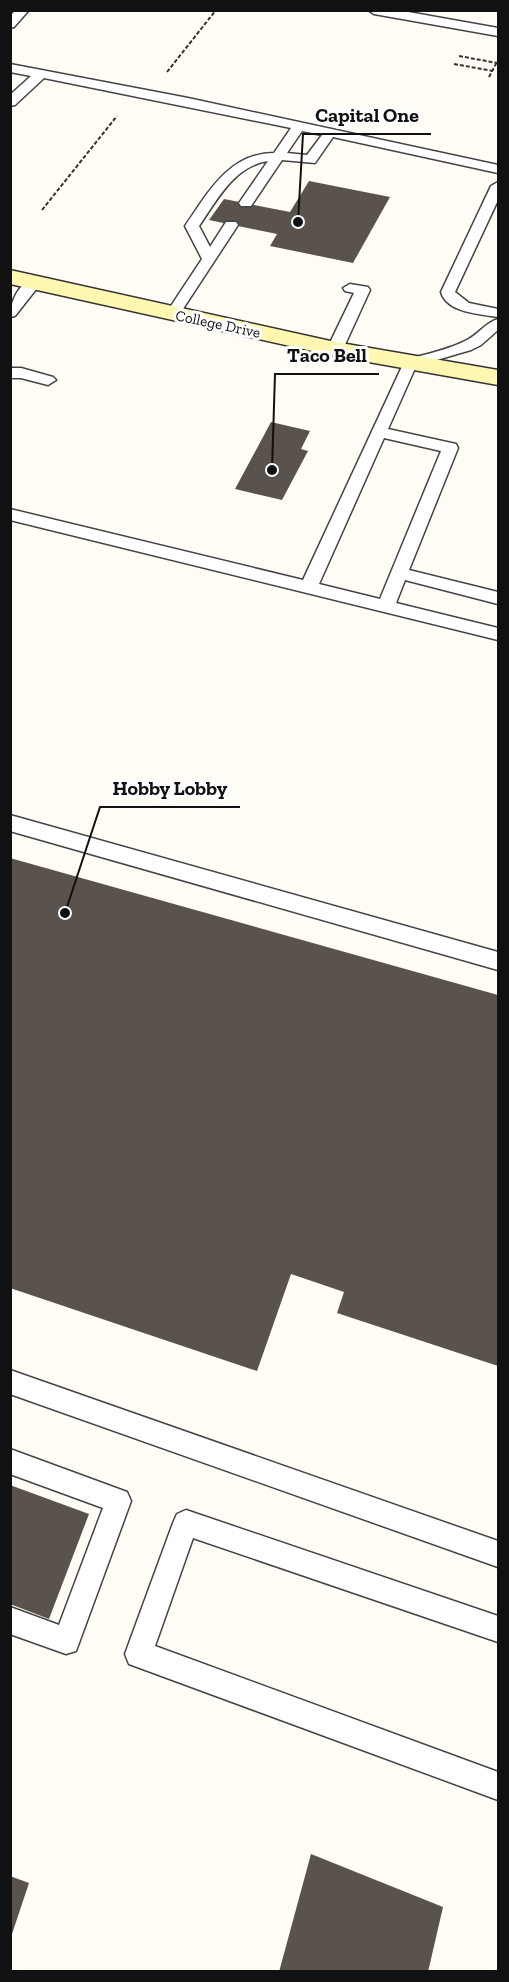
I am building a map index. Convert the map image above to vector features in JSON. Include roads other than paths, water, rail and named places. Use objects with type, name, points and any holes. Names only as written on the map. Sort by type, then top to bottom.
[{"type":"street","name":"College Drive","points":[[10,277],[172,315],[335,349],[498,378]]},
{"type":"lane","points":[[10,24],[23,10]]},
{"type":"lane","points":[[375,10],[498,32]]},
{"type":"lane","points":[[10,68],[498,169]]},
{"type":"lane","points":[[10,102],[41,74]]},
{"type":"lane","points":[[246,203],[299,126]]},
{"type":"lane","points":[[208,258],[192,226],[227,176],[245,161],[276,157],[310,160],[330,133]]},
{"type":"lane","points":[[498,186],[448,292],[448,296],[457,303],[498,312]]},
{"type":"lane","points":[[172,315],[231,225]]},
{"type":"lane","points":[[10,313],[34,283]]},
{"type":"lane","points":[[335,349],[363,290],[351,288]]},
{"type":"lane","points":[[308,588],[411,363],[461,349],[485,337],[490,327],[498,324]]},
{"type":"lane","points":[[10,373],[21,373],[48,380]]},
{"type":"lane","points":[[381,432],[450,448],[384,607]]},
{"type":"lane","points":[[10,514],[498,634]]},
{"type":"lane","points":[[399,573],[498,598]]},
{"type":"lane","points":[[10,823],[498,961]]},
{"type":"lane","points":[[10,1382],[498,1554]]},
{"type":"lane","points":[[10,1461],[118,1501],[66,1641],[10,1620]]},
{"type":"lane","points":[[498,1629],[186,1523],[139,1654],[498,1786]]},
{"type":"place","name":"Capital One","points":[[298,222]]},
{"type":"place","name":"Taco Bell","points":[[272,470]]},
{"type":"place","name":"Hobby Lobby","points":[[65,913]]}]
